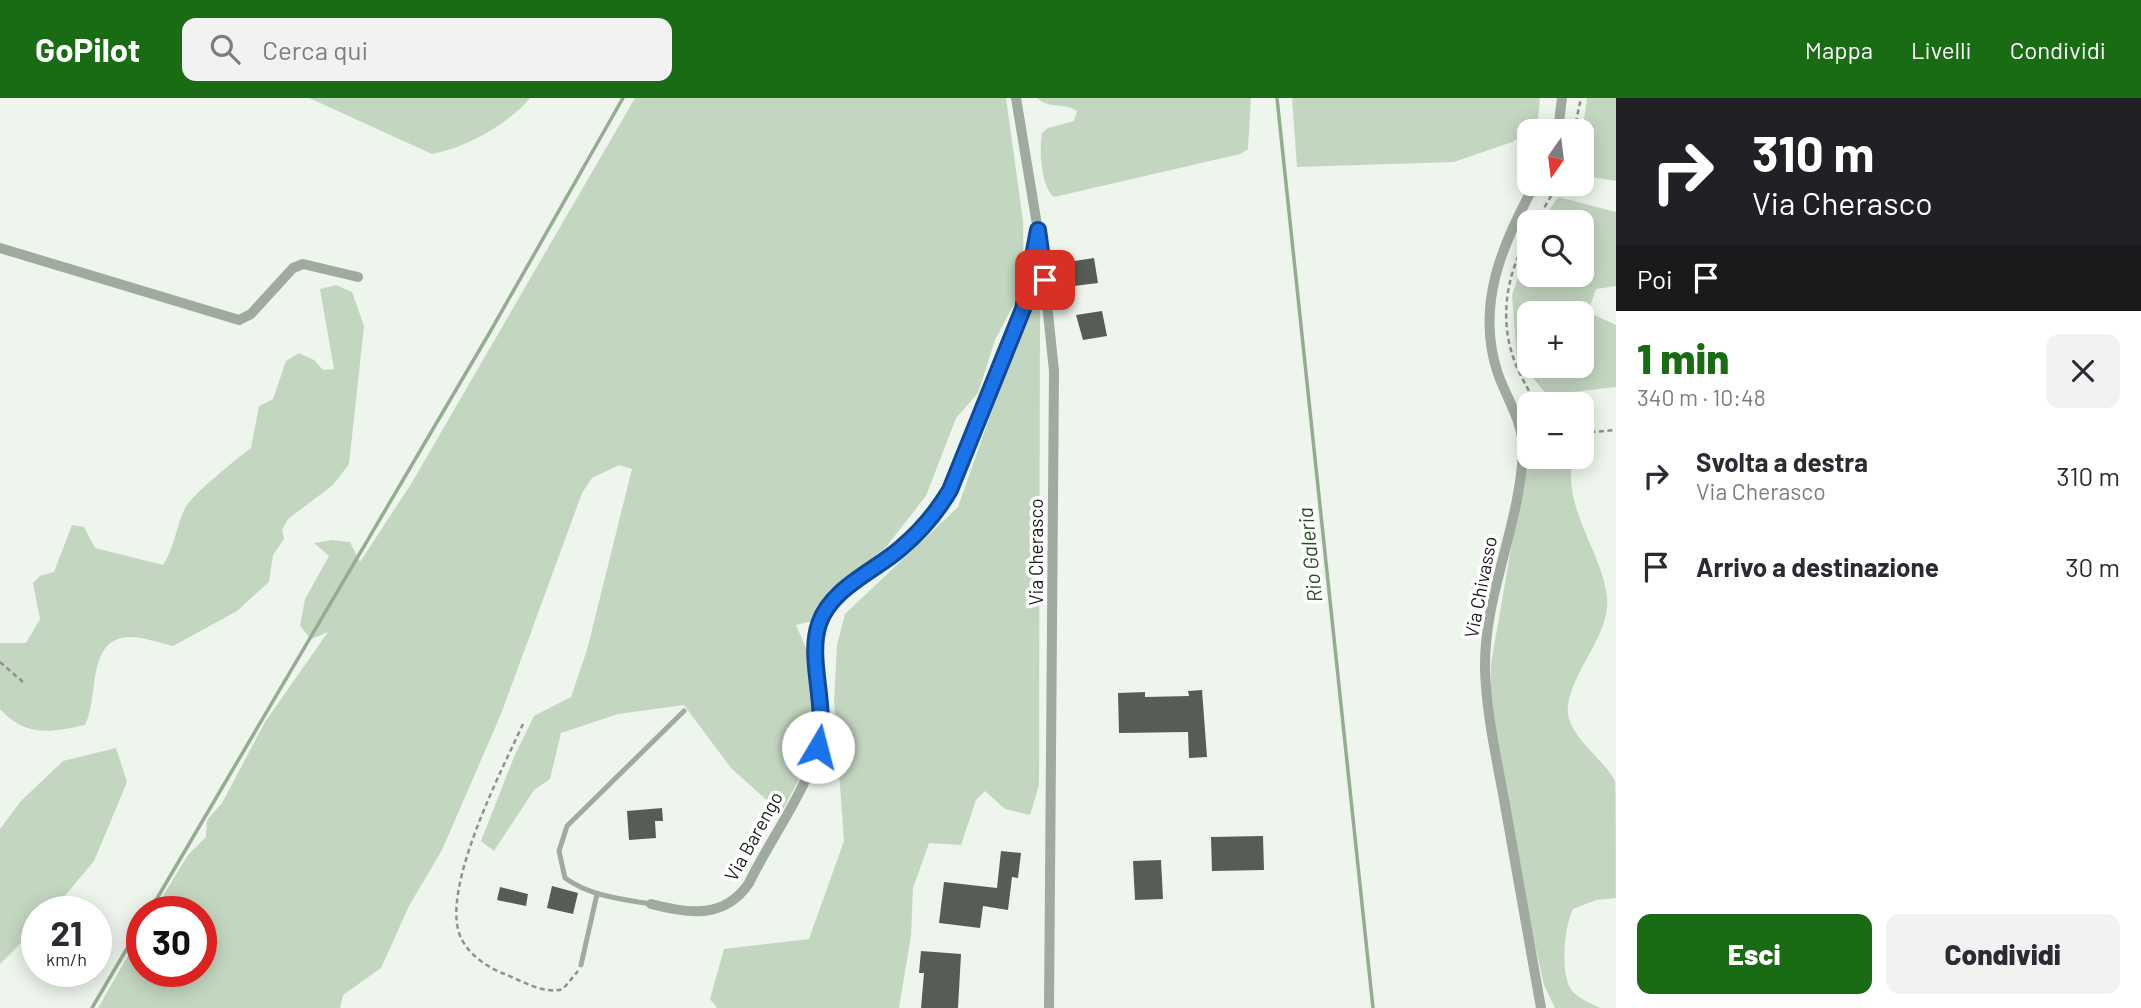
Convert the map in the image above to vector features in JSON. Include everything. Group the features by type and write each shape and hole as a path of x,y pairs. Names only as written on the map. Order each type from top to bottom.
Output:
{"street":[{"name":"Via Cherasco","path":"1016,98 1038,230 1054,371 1049,1008"},
{"path":"1559,119 1562,98"},
{"name":"Via Chivasso","path":"1530,196 1499,263 1488,314 1492,354 1518,420 1523,446 1520,478 1487,628 1485,669 1494,747 1541,1008"},
{"name":"Via Barengo","path":"652,905 684,911 716,910 736,900 749,883 818,747 823,720 816,635 822,615 848,587 916,534 939,509 950,490 1023,309 1038,230"},
{"path":"0,248 239,320 251,314 293,268 303,264 358,277"}],"lane":[{"path":"652,905 597,894 565,878 559,851 567,826 684,711"},
{"path":"581,965 597,894"}],"path":[{"path":"1577,119 1581,98"},
{"path":"1517,260 1505,307 1508,345 1529,392"},
{"path":"1594,432 1616,430"},
{"path":"0,662 23,682"},
{"path":"523,724 485,807 455,897 461,939 487,967 547,991 563,989 581,965"}],"green space":[{"path":"309,98 530,98 510,117 485,134 458,147 432,154"},
{"path":"635,98 1006,98 1023,221 1024,285 995,340 978,393 956,418 926,496 886,547 836,590 817,620 796,625 812,662 816,728 807,765 781,813 731,768 684,705 618,714 561,733 550,779 534,790 494,851 481,841 514,757 534,716 571,697 587,650 632,469 619,465 592,478 582,493 501,714 442,850 409,906 381,968 343,995 340,1008 98,1008 126,959 126,987 217,987 217,896 163,896 188,855 206,837 207,820 222,803 265,722 328,632 311,639 300,626 305,599 329,556 314,543 332,540 350,542 360,562 411,484"},
{"path":"1037,98 1251,98 1248,149 1240,154 1054,197 1044,177 1041,158 1042,133 1048,128 1074,121 1077,111 1047,104"},
{"path":"1292,98 1540,98 1538,119 1517,119 1517,139 1454,162 1297,167"},
{"path":"1587,98 1616,98 1616,181 1594,177 1594,119 1584,119"},
{"path":"1558,197 1616,212 1616,286 1596,289 1592,301 1517,301 1517,358 1512,295 1517,280 1517,287 1594,287 1594,210 1549,210"},
{"path":"336,285 352,292 364,326 349,464 333,485 288,519 282,530 284,539 273,555 269,582 237,611 173,646 130,637 116,640 106,647 96,671 85,725 50,731 30,729 10,718 0,709 0,643 26,643 40,619 33,583 40,576 54,572 72,525 84,527 95,548 163,565 185,508 215,477 251,448 259,406 273,399 286,361 299,353 314,360 323,370 334,369 320,289"},
{"path":"1028,292 1040,302 1039,785 1030,815 1005,809 985,791 976,800 961,845 929,843 913,888 911,936 899,1008 717,1008 710,999 724,949 809,939 844,841 834,702 837,645 845,614 958,507 1003,379"},
{"path":"1594,315 1616,325 1616,387 1545,392 1533,378 1594,378"},
{"path":"1525,469 1572,469 1572,491 1576,508 1602,574 1607,605 1600,634 1572,690 1568,716 1578,736 1615,781 1616,898 1596,900 1573,909 1567,926 1565,968 1571,990 1600,1008 1555,1008 1544,985 1525,900 1491,705 1491,664"},
{"path":"116,748 127,782 94,861 64,896 21,896 21,943 0,964 0,829 21,801 63,761"}],"building":[{"path":"1094,258 1098,283 1074,286 1068,262"},
{"path":"1102,311 1107,336 1083,340 1076,315"},
{"path":"1202,690 1207,757 1189,758 1188,732 1119,733 1118,693 1145,692 1145,697 1189,696 1188,691"},
{"path":"662,808 663,821 655,821 656,838 629,840 627,811"},
{"path":"1263,836 1264,870 1212,871 1211,837"},
{"path":"1001,851 1021,853 1018,878 1012,877 1008,910 983,906 980,928 939,923 944,882 997,888"},
{"path":"1161,860 1163,899 1135,900 1133,861"},
{"path":"552,886 578,893 573,914 547,908"},
{"path":"500,887 528,894 526,906 497,900"},
{"path":"921,951 961,954 958,1008 921,1008 924,973 919,973"}],"waterway":[{"path":"158,896 490,332 623,98"},
{"name":"Rio Galeria","path":"1277,98 1373,1008"},
{"path":"92,1008 126,950"}],"route":[{"path":"818,747 823,720 816,635 822,615 848,587 901,549 939,509 950,490 1023,309 1038,230 1045,280"}]}
